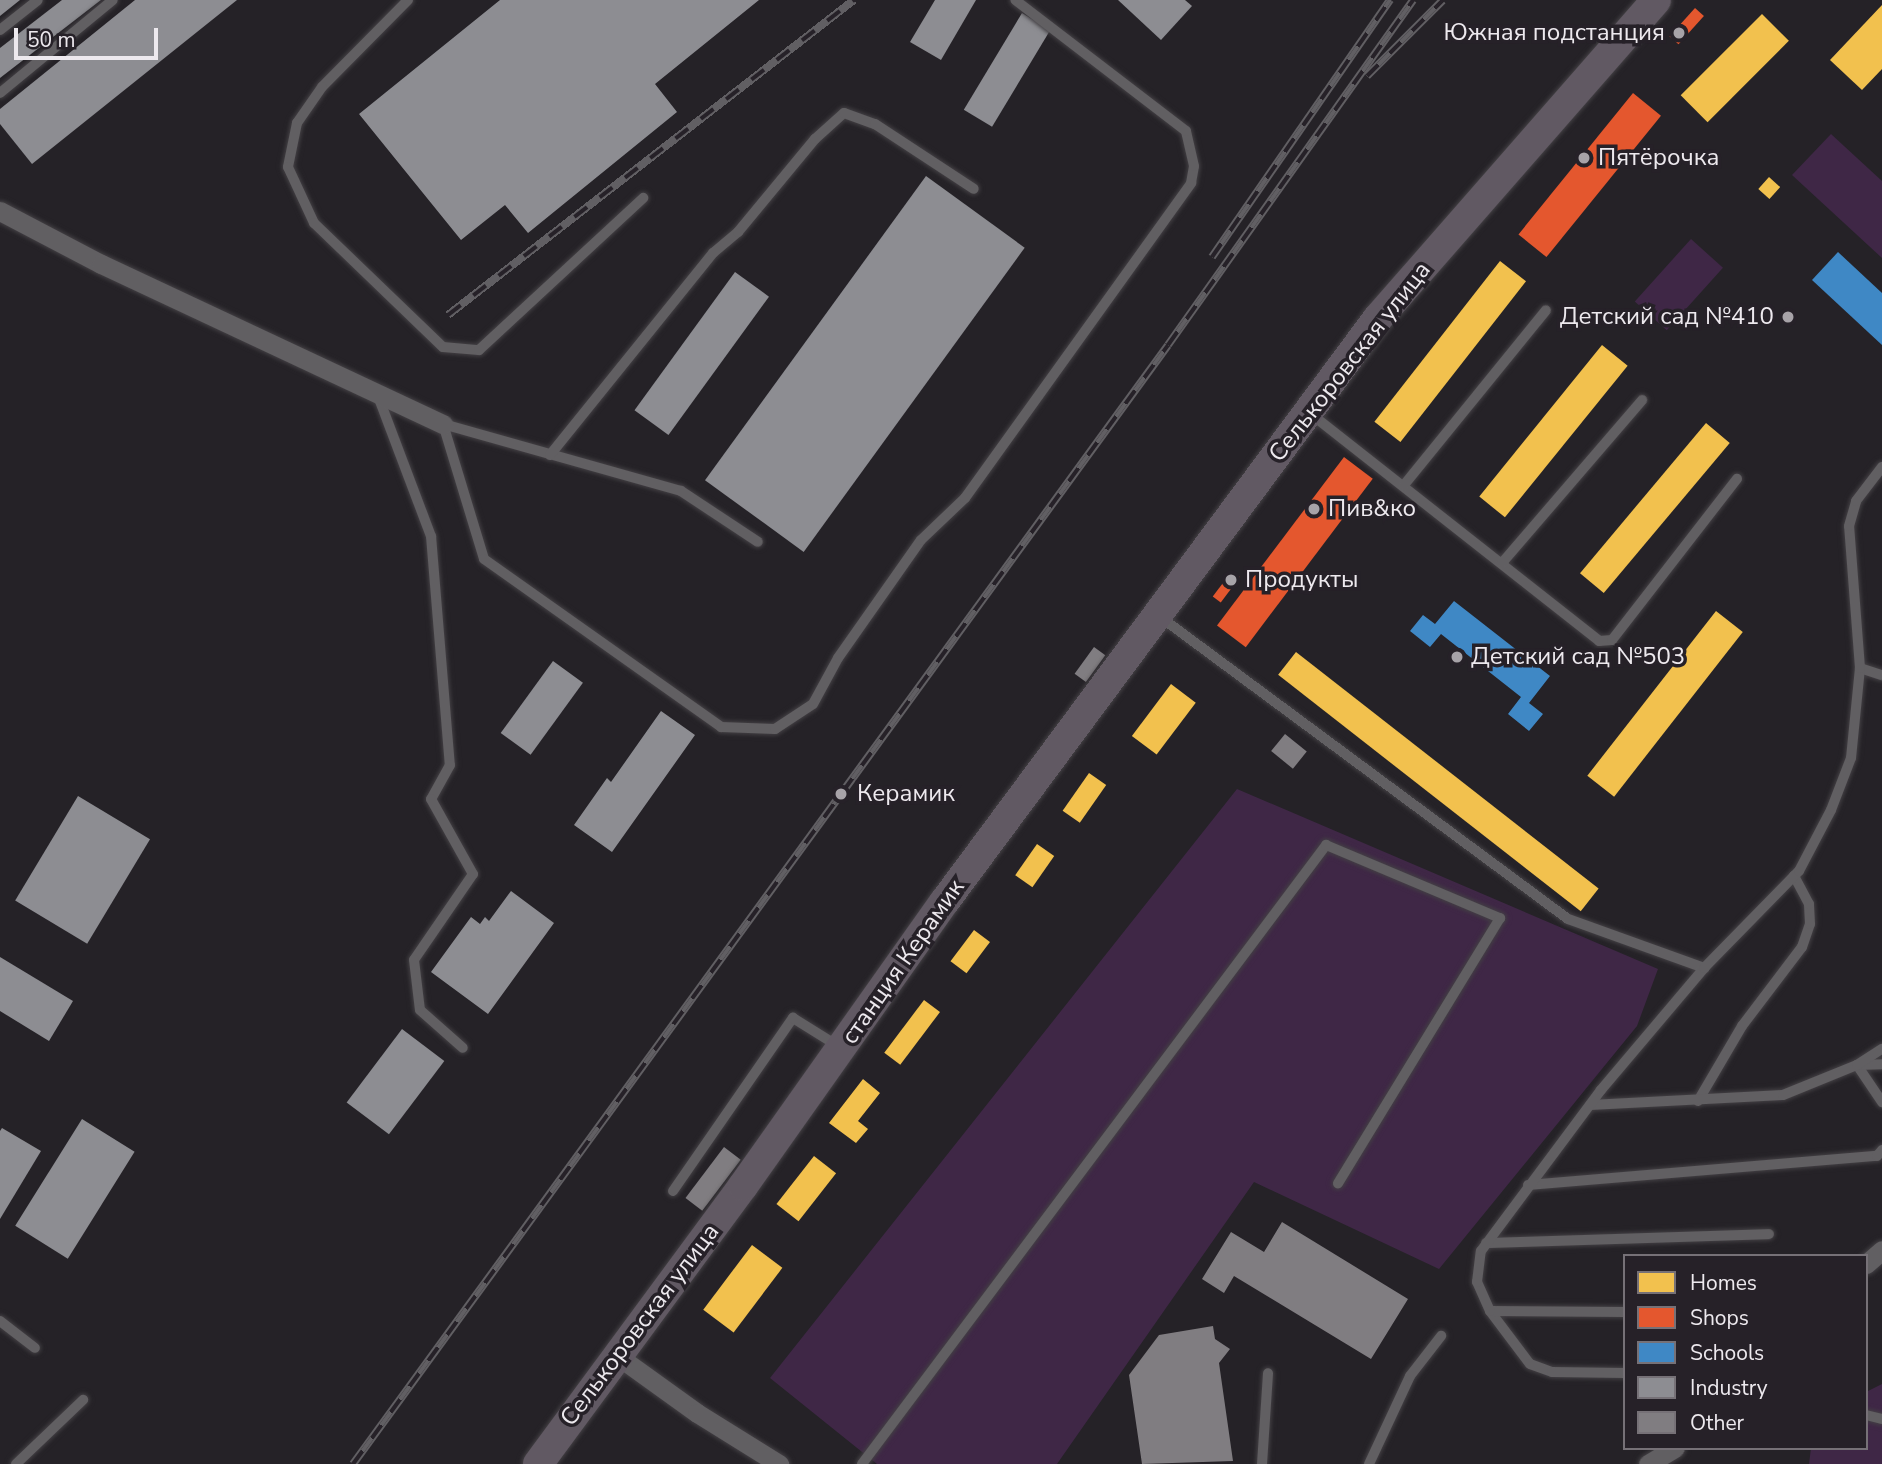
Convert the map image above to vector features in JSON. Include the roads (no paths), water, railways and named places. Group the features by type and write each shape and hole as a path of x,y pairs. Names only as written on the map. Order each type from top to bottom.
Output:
{"main road":[{"name":"Селькоровская улица","path":"1065,740 1378,318 1656,0"},
{"name":"станция Керамик","path":"743,1186 1065,740"},
{"name":"Селькоровская улица","path":"538,1464 615,1354 743,1186"}],"street":[{"path":"0,211 102,264 443,424"},
{"path":"1868,1262 1882,1250"},
{"path":"615,1354 696,1413 779,1464"},
{"path":"1648,1464 1672,1450"}],"lane":[{"path":"0,30 38,0"},
{"path":"0,93 113,0"},
{"path":"408,0 322,87 297,123 288,167 314,223 443,347 479,351 643,198"},
{"path":"443,424 484,559 721,727 775,729 813,704 838,658 921,540 965,498 1191,183 1194,166 1186,131 1015,0"},
{"path":"550,456 713,253 738,232 815,139 844,113 875,124 974,189"},
{"path":"1405,485 1546,310"},
{"path":"376,392 431,536 450,765 431,799 473,874 414,960 421,1010 463,1048"},
{"path":"1502,564 1642,400"},
{"path":"1308,413 1405,485 1599,641 1612,640 1737,479"},
{"path":"443,424 681,491 758,542"},
{"path":"1623,1373 1552,1372 1530,1364 1490,1311 1477,1282 1486,1243 1590,1105 1704,968 1794,876 1831,810 1851,758 1860,668 1849,526 1856,501 1882,467"},
{"path":"1159,616 1567,919 1704,968"},
{"path":"1860,668 1882,676"},
{"path":"862,1464 1326,845 1500,918 1338,1183"},
{"path":"1698,1101 1742,1027 1802,947 1810,924 1809,904 1794,876"},
{"path":"673,1191 793,1018 842,1048"},
{"path":"1590,1105 1783,1096 1857,1065 1882,1049"},
{"path":"1857,1065 1882,1063"},
{"path":"1857,1065 1882,1102"},
{"path":"1528,1185 1880,1155"},
{"path":"1486,1243 1769,1234"},
{"path":"1490,1311 1623,1312"},
{"path":"0,1321 35,1348"},
{"path":"1369,1464 1410,1376 1441,1336"},
{"path":"1262,1464 1268,1373"},
{"path":"16,1464 83,1400"}],"railway":[{"path":"448,315 854,0"},
{"path":"1212,257 1390,0"},
{"path":"353,1464 1168,345 1413,0"},
{"path":"1367,76 1443,0"}],"place":[{"name":"Южная подстанция","path":"1679,33"},
{"name":"Пятёрочка","path":"1584,158"},
{"name":"Детский сад №410","path":"1788,317"},
{"name":"Пив&ко","path":"1314,509"},
{"name":"Продукты","path":"1231,580"},
{"name":"Детский сад №503","path":"1457,657"},
{"name":"Керамик","path":"841,794"}]}
